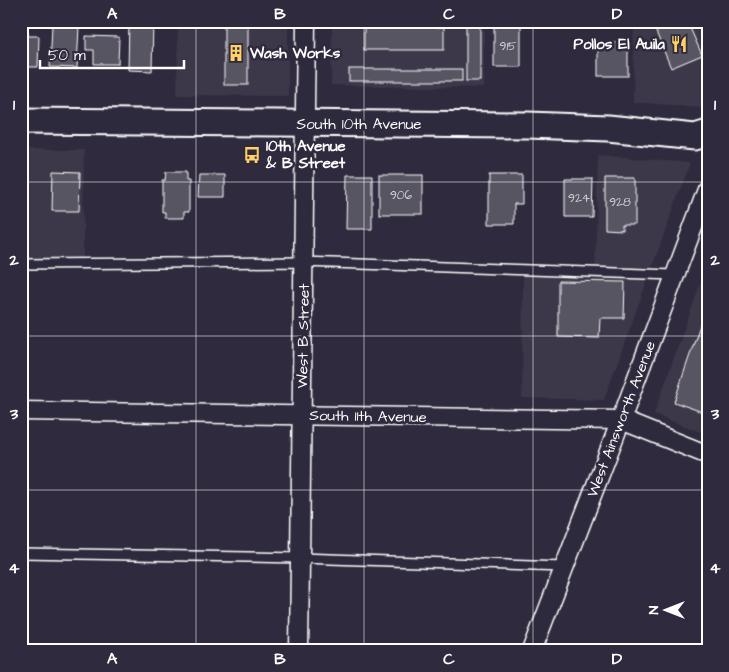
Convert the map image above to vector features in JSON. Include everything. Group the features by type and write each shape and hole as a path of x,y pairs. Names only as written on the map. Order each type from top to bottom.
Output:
{"main road":[{"name":"South 10th Avenue","path":"21,121 577,127 638,131 704,139"}],"street":[{"name":"West B Street","path":"299,651 306,21"},
{"name":"West Ainsworth Avenue","path":"532,651 708,187"},
{"name":"South 11th Avenue","path":"21,411 621,420 708,455"}],"lane":[{"path":"21,264 303,262 674,275"},
{"path":"21,553 300,558 564,567"}],"shaded area":[{"path":"178,21 288,21 288,96 177,95"},
{"path":"332,21 484,21 484,88 331,85"},
{"path":"634,21 708,21 708,106 704,108 633,102"},
{"path":"21,150 84,150 83,267 21,266"},
{"path":"598,155 690,163 604,400 522,398 523,271 595,274"},
{"path":"708,262 708,435 654,414"}],"building":[{"path":"129,21 153,21 152,71 128,70"},
{"name":"Wash Works","path":"224,21 248,21 248,85 224,85"},
{"path":"466,21 480,21 480,81 466,81"},
{"name":"Pollos El Auila","path":"682,21 687,21 702,55 671,68 656,32"},
{"path":"494,24 521,24 521,67 494,67"},
{"path":"52,25 79,26 77,68 50,67"},
{"path":"364,26 444,27 444,50 364,50"},
{"path":"21,31 28,31 28,36 39,36 38,67 21,67"},
{"path":"86,36 119,37 118,64 94,64 94,50 86,50"},
{"path":"598,42 628,42 628,76 598,76"},
{"path":"349,69 462,69 462,81 349,81"},
{"path":"53,171 80,172 79,211 52,211"},
{"path":"166,172 186,172 186,181 189,181 189,212 184,212 184,218 165,218 165,212 162,212 162,180 165,180"},
{"path":"199,175 225,175 225,197 198,197"},
{"path":"347,175 372,175 372,229 346,229"},
{"path":"379,175 423,175 423,214 379,214"},
{"path":"489,175 522,175 522,204 514,204 514,224 489,224"},
{"path":"605,178 635,178 635,225 622,225 622,230 605,229"},
{"path":"565,179 593,179 592,217 565,217"},
{"path":"558,281 625,282 624,318 600,318 599,338 558,337"},
{"path":"700,325 708,327 708,414 674,402"}],"place":[{"name":"Pollos El Auila","path":"679,44"},
{"name":"Wash Works","path":"236,53"},
{"name":"10th Avenue & B Street","path":"252,155"}]}
